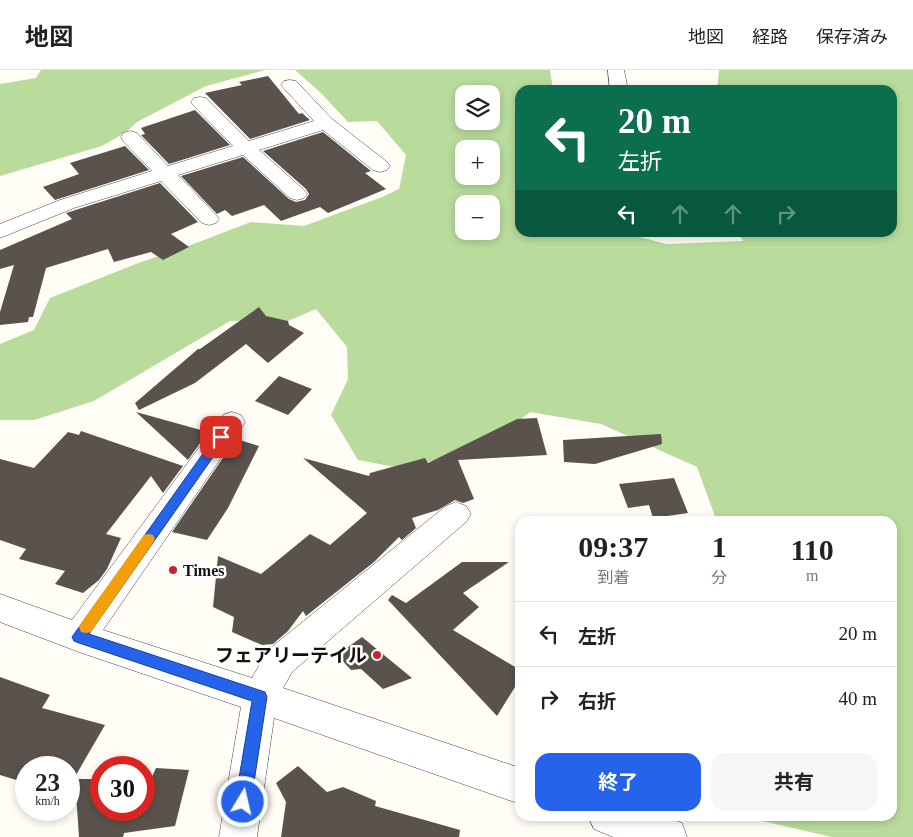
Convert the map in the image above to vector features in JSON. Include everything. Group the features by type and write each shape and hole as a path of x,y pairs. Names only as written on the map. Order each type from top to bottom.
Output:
{"street":[{"path":"616,70 618,85"},
{"path":"290,85 326,123 380,166"},
{"path":"200,102 245,147 297,194"},
{"path":"0,232 67,204 326,123"},
{"path":"130,137 209,219"},
{"path":"79,637 232,422"},
{"path":"238,837 260,697 280,661 456,514"},
{"path":"0,608 79,637 515,784"},
{"path":"622,821 668,837"}],"green space":[{"path":"41,70 265,70 206,86 137,122 126,132 102,146 0,176 0,84 36,78"},
{"path":"295,70 550,70 552,85 515,85 515,237 639,237 667,244 743,241 741,237 897,237 897,85 718,85 719,70 913,70 913,837 832,837 762,821 897,821 897,516 715,516 697,467 601,424 530,412 492,443 405,469 358,460 331,415 348,379 347,347 316,309 288,321 230,321 94,401 34,420 0,420 0,344 34,330 50,298 251,222 304,226 399,189 406,155 377,121 348,122 321,93"}],"building":[{"path":"268,76 299,114 302,113 310,120 250,139 205,93 242,85 239,82"},
{"path":"195,110 230,145 169,164 141,135 145,134 141,128"},
{"path":"323,132 371,171 365,173 386,189 328,213 320,207 281,221 264,205 232,216 225,210 217,214 181,176 243,157 289,199 296,202 305,200 309,194 306,189 263,151"},
{"path":"125,146 149,170 55,200 43,187 79,174 70,163"},
{"path":"160,183 198,222 171,234 189,247 163,260 151,252 114,262 108,249 46,268 33,317 29,317 28,322 0,325 0,312 14,265 0,269 0,250 72,219 66,213"},
{"path":"259,307 266,316 288,321 289,325 304,333 268,363 246,344 195,383 139,410 135,403 198,349"},
{"path":"279,376 312,389 288,415 255,401"},
{"path":"136,412 208,432 188,460"},
{"path":"537,418 547,455 458,460 474,499 463,503 455,500 438,510 412,518 416,528 402,540 399,537 374,562 306,616 303,611 288,631 273,644 262,645 232,632 234,617 213,607 218,556 261,574 310,534 330,545 367,513 303,458 369,476 370,473 425,458 428,463 517,419"},
{"path":"81,431 183,466 163,493 151,476 106,534 121,538 107,569 99,580 83,593 55,584 65,571 19,559 26,549 0,540 0,459 34,468 68,432 79,435"},
{"path":"661,434 662,444 595,464 564,462 563,440"},
{"path":"236,439 259,446 228,508 207,540 172,532"},
{"path":"674,478 688,513 652,516 649,505 628,508 619,484"},
{"path":"462,562 509,562 463,593 479,607 453,630 515,667 515,687 497,716 388,600 392,595 406,603"},
{"path":"362,637 412,678 383,689 361,669 351,670 337,655"},
{"path":"0,677 50,695 42,708 105,725 80,768 80,756 15,756 15,780 0,775"},
{"path":"298,766 327,792 343,787 376,801 375,806 460,830 459,837 281,837 286,802 276,783"},
{"path":"156,768 189,770 175,826 124,833 123,837 79,837 80,779 90,779 90,821 155,821"}],"slow traffic":[{"path":"86,627 149,539"}],"place":[{"name":"Times","path":"173,570"},
{"name":"フェアリーテイル","path":"377,655"}],"route":[{"path":"221,437 79,637 260,697 243,802"}]}
